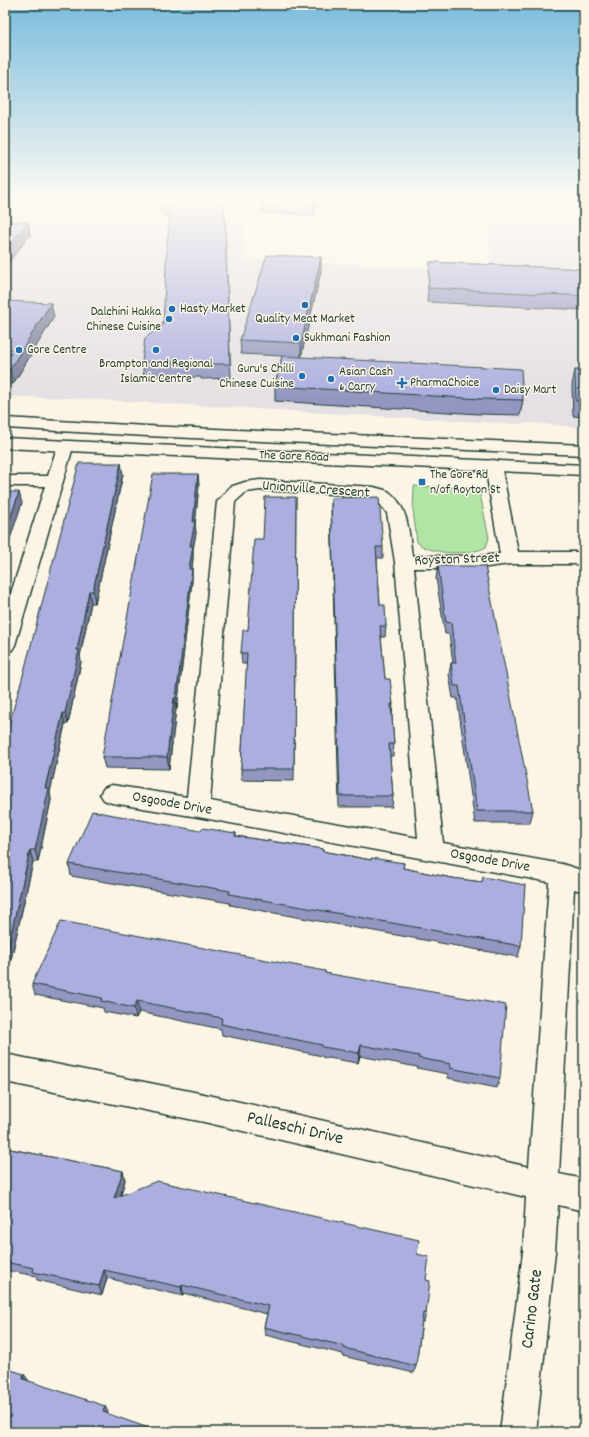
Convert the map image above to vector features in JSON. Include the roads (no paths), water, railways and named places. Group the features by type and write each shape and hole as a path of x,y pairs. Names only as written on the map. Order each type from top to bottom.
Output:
{"street":[{"name":"The Gore Road","path":"5,423 155,432 584,450"},
{"name":"The Gore Road","path":"5,443 65,447 584,470"},
{"path":"5,645 65,447"},
{"name":"Royston Street","path":"404,562 480,562 510,558 493,465"},
{"path":"5,480 55,481"},
{"name":"Unionville Crescent","path":"198,808 226,502 232,493 243,487 260,485 368,491 382,496 390,503 396,513 404,562 431,850"},
{"path":"510,558 584,558"},
{"name":"Osgoode Drive","path":"112,794 431,850 573,878 544,1185"},
{"name":"Palleschi Drive","path":"5,1068 204,1108 584,1195"},
{"name":"Carino Gate","path":"518,1432 539,1252 544,1185"}],"place":[{"name":"Quality Meat Market","path":"305,305"},
{"name":"Hasty Market","path":"172,309"},
{"name":"Dalchini Hakka Chinese Cuisine","path":"169,319"},
{"name":"Sukhmani Fashion","path":"296,338"},
{"name":"Gore Centre","path":"19,350"},
{"name":"Brampton and Regional Islamic Centre","path":"156,350"},
{"name":"Guru's Chilli Chinese Cuisine","path":"302,376"},
{"name":"Asian Cash & Carry","path":"331,379"},
{"name":"PharmaChoice","path":"402,383"},
{"name":"Daisy Mart","path":"496,390"},
{"name":"The Gore Rd n/of Royton St","path":"422,482"}]}
